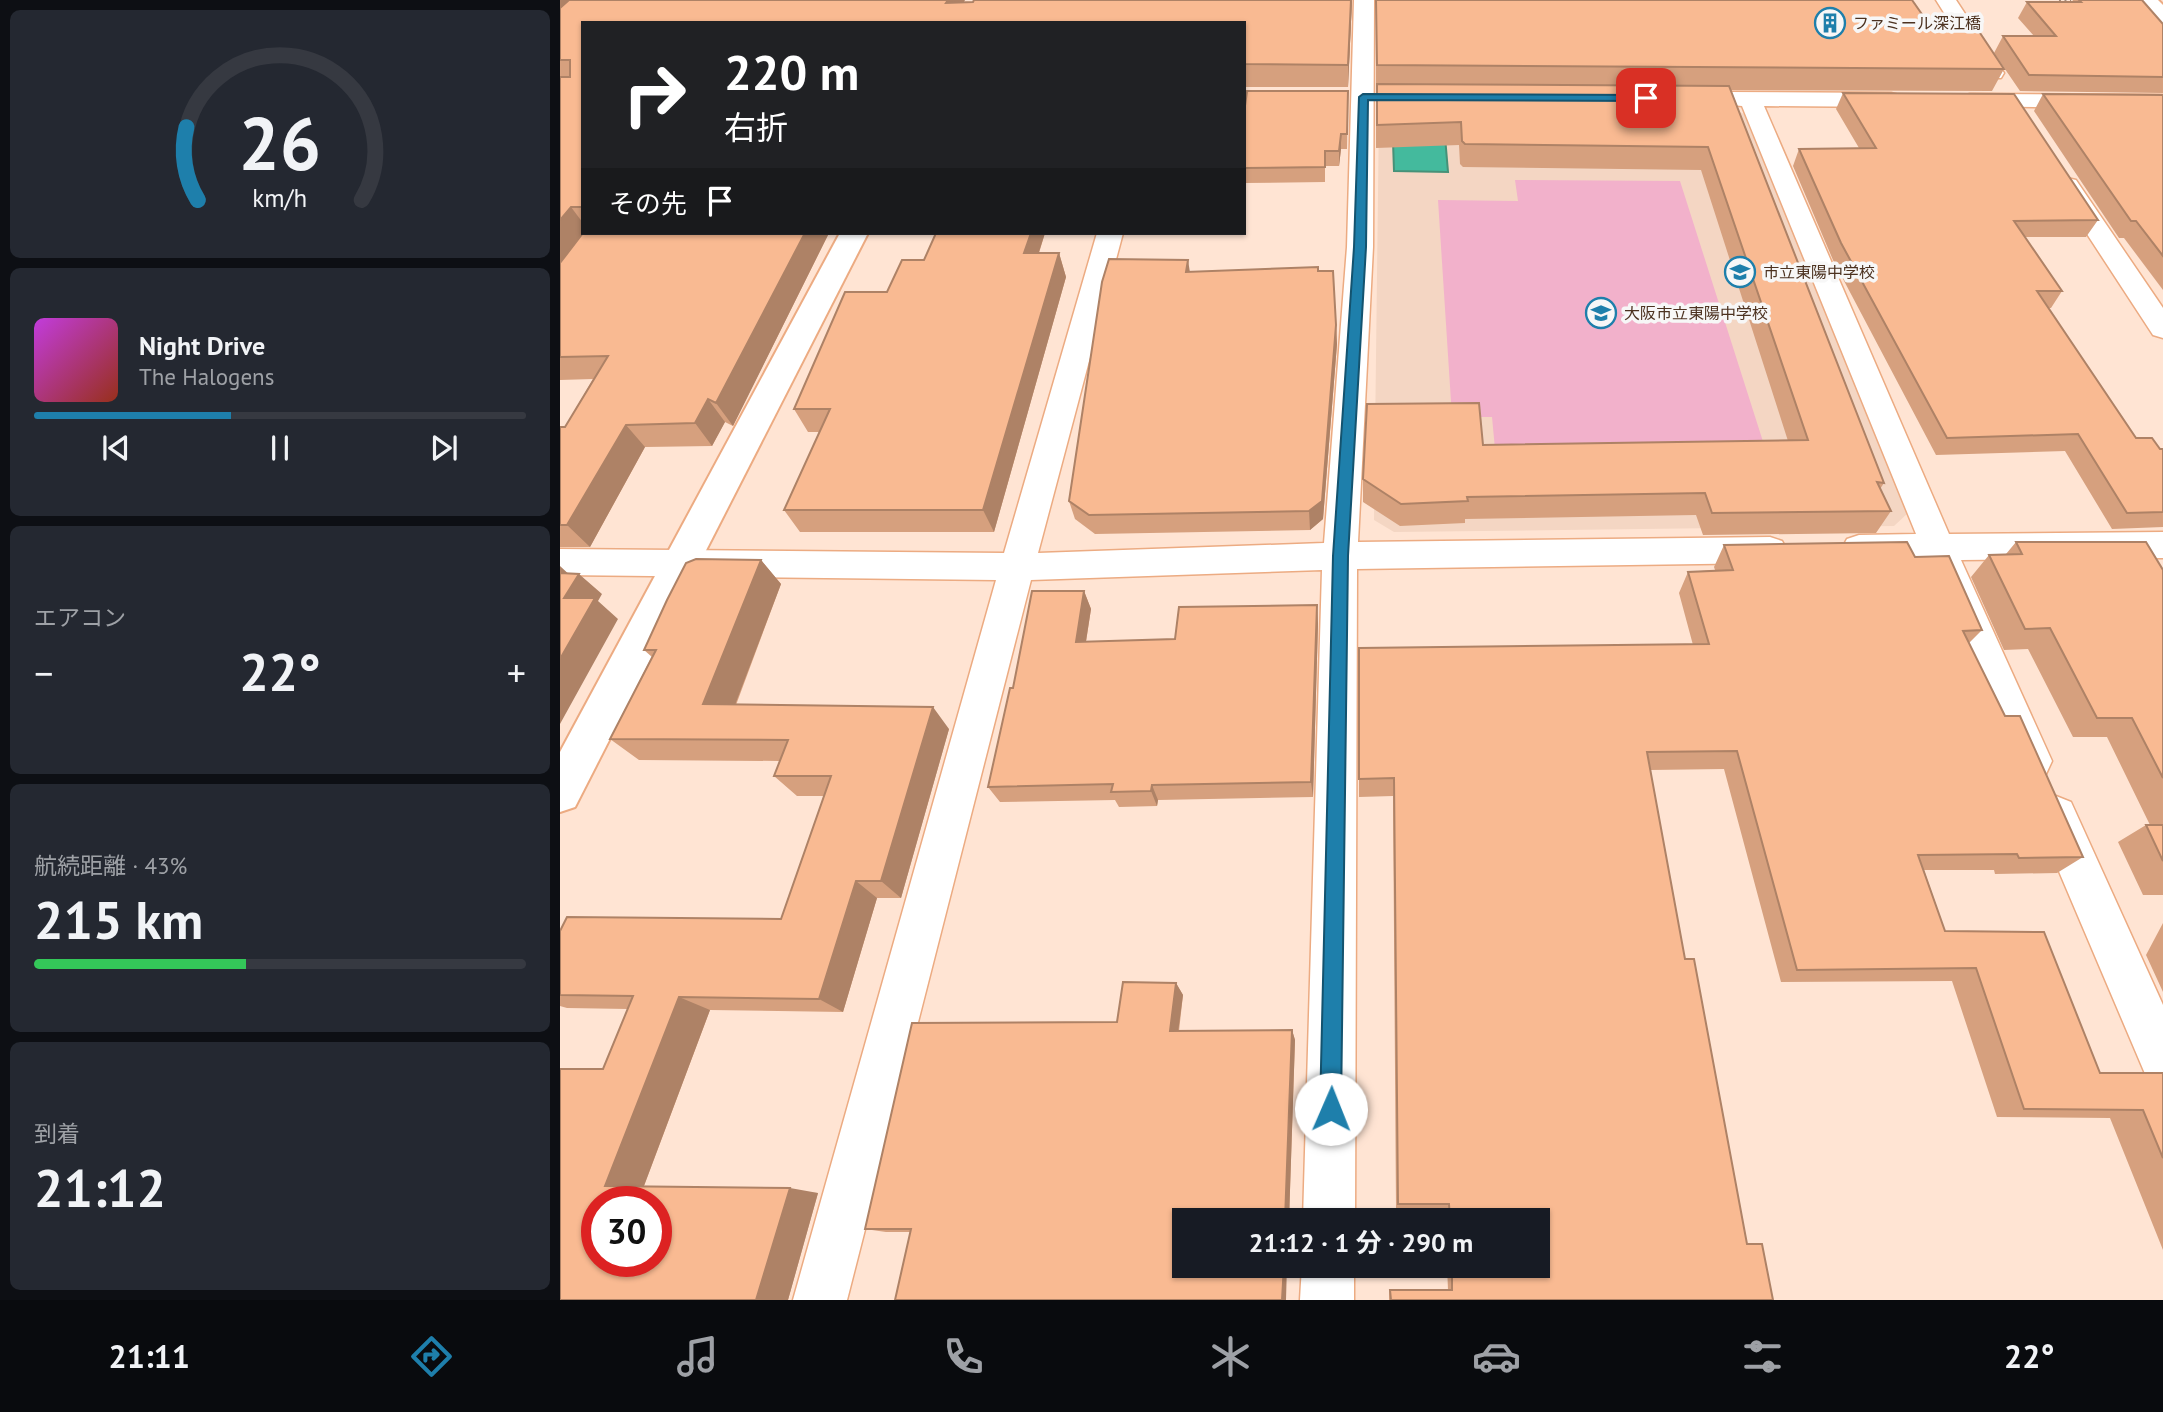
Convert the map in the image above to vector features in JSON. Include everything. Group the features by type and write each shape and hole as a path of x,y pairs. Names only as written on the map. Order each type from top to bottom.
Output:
{"main road":[{"path":"2147,0 2163,18"},
{"path":"560,793 853,235"}],"street":[{"path":"1329,1208 1340,556 1360,247 1364,0"},
{"path":"1946,0 2018,111"},
{"path":"1710,99 1915,100"},
{"path":"1750,99 1938,547 2163,1059"},
{"path":"1943,100 2018,111 2163,102"},
{"path":"2055,167 2163,329"},
{"path":"820,1300 1017,567 1109,235"},
{"path":"560,562 1017,567 1340,556 2163,545"},
{"path":"1327,1300 1328,1278"}],"path":[{"path":"2059,0 2071,1"}],"shaded area":[{"name":"大阪市立東陽中学校","path":"1728,107 1744,114 1908,513 1894,526 1394,532 1374,520 1379,112"},
{"path":"1515,180 1680,181 1766,451 1495,449 1492,417 1452,417 1438,200 1518,201"}],"water":[{"path":"1392,112 1443,113 1448,172 1394,171"}],"building":[{"path":"569,0 948,0 946,3 974,0 1351,0 1348,65 1246,64 1246,21 581,21 581,207 571,207 560,220 560,77 570,77 570,60 560,60 560,8"},
{"path":"1376,0 1912,0 1933,30 1978,30 2004,69 1377,65"},
{"path":"2079,0 2142,0 2163,24 2163,77 2029,75 2003,36 2056,36 2027,2 2081,2"},
{"path":"1377,84 1729,86 1884,483 1877,482 1891,511 1712,513 1705,493 1467,497 1468,501 1401,504 1363,479 1367,404 1479,403 1483,445 1808,440 1708,147 1465,144 1462,141 1461,122 1377,125"},
{"path":"1247,91 1348,91 1347,134 1341,134 1339,151 1325,151 1325,167 1246,168"},
{"path":"1843,93 2014,94 2098,220 2014,221 2062,291 2037,291 2136,438 2152,438 2160,449 2163,449 2163,512 2127,513 2078,434 1947,438 1841,243 1799,149 1876,148"},
{"path":"2043,94 2163,95 2163,256 2136,221 2131,221"},
{"path":"581,235 804,235 716,403 708,399 695,423 626,425 567,525 560,525 560,427 565,427 608,356 560,357 560,263"},
{"path":"935,235 1030,235 1024,253 1059,253 983,510 784,510 830,409 794,409 845,292 887,292 902,260 924,260"},
{"path":"1109,259 1188,260 1186,272 1318,267 1318,271 1333,271 1336,325 1322,501 1309,511 1089,515 1069,501 1102,282"},
{"path":"1907,542 1915,557 1949,556 1982,630 1963,631 2005,716 2020,716 2083,857 2019,858 2017,854 1918,855 1945,931 2044,932 2100,1073 2163,1073 2163,1158 2143,1110 2024,1109 1976,968 1797,970 1737,751 1647,752 1685,959 1694,959 1747,1244 1762,1244 1773,1300 1391,1300 1390,1290 1452,1290 1452,1278 1550,1278 1550,1208 1449,1208 1449,1204 1398,1204 1394,778 1359,779 1359,648 1709,644 1688,572 1733,570 1724,545"},
{"path":"2016,542 2146,542 2163,570 2163,778 2132,718 2097,718 2050,628 2025,629 1989,555 2022,554"},
{"path":"696,559 761,560 703,704 933,707 881,881 856,881 819,999 679,997 605,1186 581,1186 581,1277 672,1277 672,1187 790,1188 756,1300 560,1300 560,1069 603,1069 633,996 560,995 560,931 567,917 781,919 831,776 774,776 788,740 610,739 656,650 644,650 686,563"},
{"path":"560,573 579,574 564,598 595,598 560,659"},
{"path":"1032,591 1084,591 1076,642 1175,639 1179,607 1317,605 1311,782 1152,785 1151,791 1111,792 1113,784 988,787 1010,688 1013,688"},
{"path":"2146,825 2163,825 2163,861"},
{"path":"1123,982 1176,983 1170,1031 1292,1030 1285,1208 1172,1208 1172,1278 1283,1278 1282,1300 895,1300 911,1229 865,1229 912,1023 1117,1022"}],"place":[{"name":"ファミール深江橋","path":"1830,23"},
{"name":"市立東陽中学校","path":"1740,272"},
{"name":"大阪市立東陽中学校","path":"1601,313"}],"route":[{"path":"1331,1109 1340,556 1360,247 1363,97 1646,98"}]}
